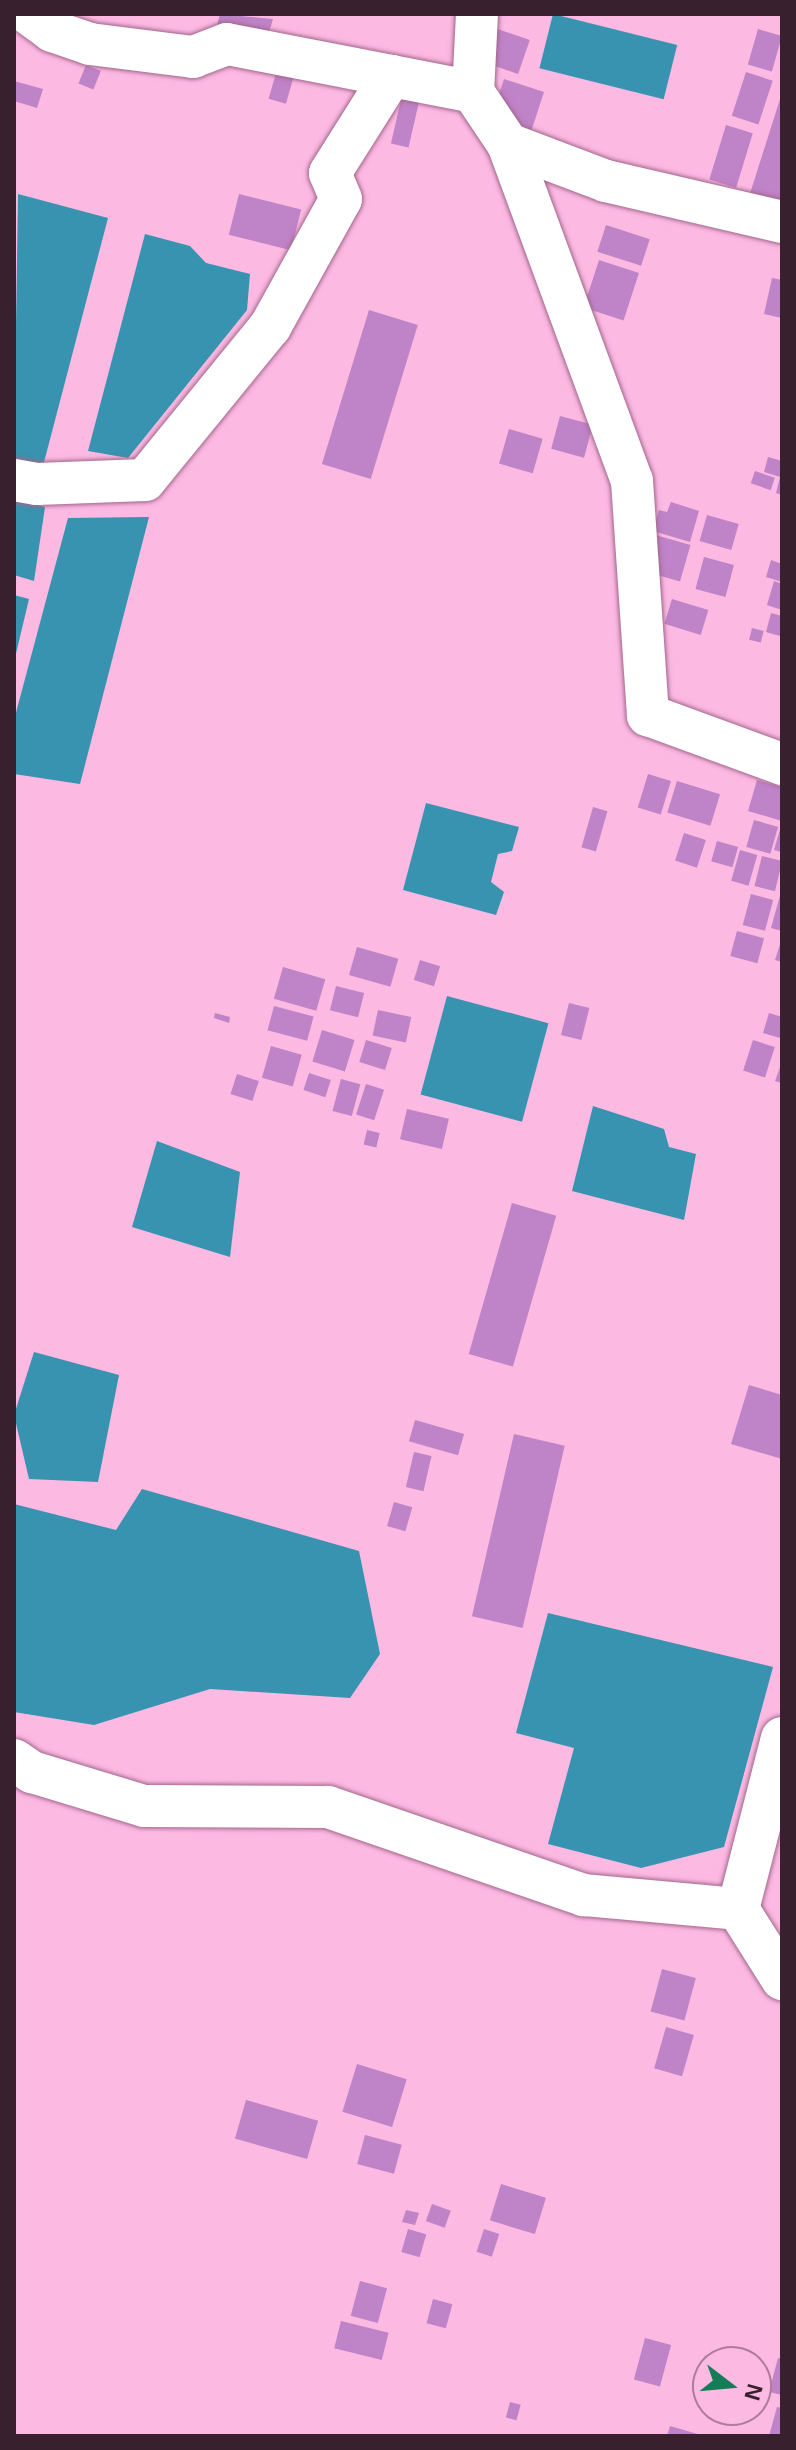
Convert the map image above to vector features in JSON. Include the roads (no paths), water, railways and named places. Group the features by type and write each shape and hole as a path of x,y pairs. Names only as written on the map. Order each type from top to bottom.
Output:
{"street":[{"path":"29,14 52,31 90,44 193,57 227,44 473,92"},
{"path":"477,14 473,92 508,144 632,481 648,715 782,764"},
{"path":"14,480 37,484 145,480 270,327 341,199 330,173 391,76"},
{"path":"508,144 606,181 782,222"},
{"path":"782,1738 738,1909 782,1979"},
{"path":"14,1760 32,1772 144,1806 328,1807 584,1895 738,1909"}],"water":[{"path":"553,14 677,45 664,99 539,68"},
{"path":"18,194 108,218 43,466 14,458"},
{"path":"145,234 190,246 206,263 250,274 247,310 128,458 88,451"},
{"path":"14,500 45,507 34,581 14,575"},
{"path":"149,517 80,784 14,774 14,720 68,518"},
{"path":"14,595 29,599 14,662"},
{"path":"426,803 519,827 512,851 498,854 491,882 504,892 496,915 403,890"},
{"path":"447,996 548,1023 522,1122 421,1095"},
{"path":"593,1106 664,1129 669,1147 696,1154 684,1220 572,1191"},
{"path":"157,1141 240,1172 230,1257 132,1227"},
{"path":"34,1352 119,1375 98,1482 29,1479 14,1415"},
{"path":"142,1489 359,1551 380,1654 350,1698 210,1689 94,1725 14,1712 14,1504 116,1530"},
{"path":"548,1613 773,1667 724,1847 641,1868 548,1844 574,1748 516,1733"}]}
